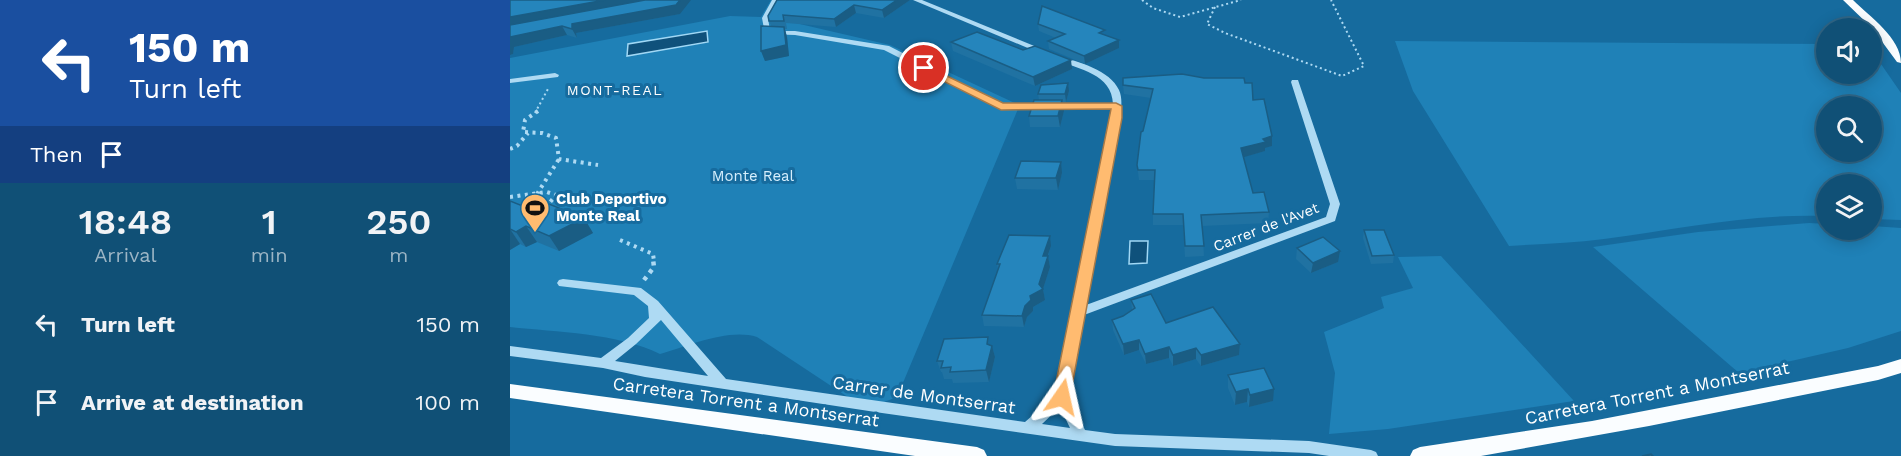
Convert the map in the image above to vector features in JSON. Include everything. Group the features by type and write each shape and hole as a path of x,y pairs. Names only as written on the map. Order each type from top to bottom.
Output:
{"main road":[{"path":"1848,0 1882,35 1901,60"},
{"name":"Carretera Torrent a Montserrat","path":"1420,456 1491,447 1878,373 1901,366"},
{"name":"Carretera Torrent a Montserrat","path":"510,391 977,456"}],"street":[{"path":"775,0 765,18 767,33 795,33 886,48 1001,107 1116,106"},
{"path":"916,0 1094,73 1112,85 1117,97 1116,118 1062,397 1028,428"},
{"path":"510,81 555,75"},
{"name":"Carrer de l'Avet","path":"1079,312 1331,219 1335,204 1295,82"},
{"path":"563,283 637,291 654,304 722,384"},
{"path":"603,363 632,341 655,319 654,304"},
{"name":"Carrer de Montserrat","path":"510,351 1115,440 1309,447 1371,456"},
{"path":"1062,397 1080,435"}],"path":[{"path":"1142,0 1153,8 1180,17 1241,0"},
{"path":"1215,7 1207,24 1225,33 1342,76 1364,66 1331,0"},
{"path":"536,194 559,159 556,138 542,133 523,132 525,120 538,111 555,75"},
{"path":"510,149 517,146 529,132"},
{"path":"559,159 598,165"},
{"path":"510,197 547,192 556,195 545,209"},
{"path":"620,240 653,254 654,267"}],"green space":[{"name":"Monte Real","path":"771,0 779,0 774,18 890,45 1019,105 1103,105 1104,109 1018,109 897,397 866,409 757,337 721,336 660,354 643,347 606,338 510,327 510,58 730,16 761,17"},
{"path":"1395,41 1816,44 1816,84 1882,84 1882,65 1901,93 1901,220 1882,219 1882,174 1816,174 1816,216 1743,219 1592,240 1509,246 1413,91"},
{"path":"1809,223 1816,223 1816,240 1882,240 1882,227 1901,228 1901,331 1848,348 1739,373 1593,247 1698,232"},
{"path":"1441,256 1574,401 1388,429 1329,434 1335,373 1324,332 1384,308 1381,297 1413,288 1398,257"}],"shaded area":[{"path":"707,31 708,42 627,56 628,44"},
{"path":"1130,241 1148,241 1147,263 1129,264"}],"building":[{"path":"510,0 605,0 510,17"},
{"path":"645,0 680,0 676,5 572,24 572,29 562,26 510,37 510,25"},
{"path":"777,0 897,0 882,10 854,5 834,19 783,15 784,21 769,21 768,16"},
{"path":"1042,6 1105,30 1099,33 1119,40 1084,56 1048,41 1065,34 1038,24"},
{"path":"761,26 784,27 786,45 761,51"},
{"path":"977,32 1023,50 1035,46 1071,60 1033,77 951,42"},
{"path":"1182,74 1204,78 1244,78 1245,83 1252,83 1253,100 1264,99 1272,136 1263,139 1266,142 1241,148 1253,193 1264,192 1269,212 1201,215 1204,246 1185,246 1183,214 1153,214 1155,170 1138,170 1137,165 1141,132 1153,89 1123,85 1123,78"},
{"path":"1068,83 1065,94 1038,94 1041,85"},
{"path":"1034,100 1062,100 1058,116 1029,116"},
{"path":"1021,161 1061,162 1056,178 1015,178"},
{"path":"510,201 530,209 544,202 584,218 549,236 526,226 516,232 510,229"},
{"path":"1364,230 1384,230 1394,255 1372,256"},
{"path":"1009,235 1050,236 1043,256 1048,256 1039,284 1043,289 1030,296 1031,300 1025,306 1022,316 982,315 1000,264 997,264"},
{"path":"1323,237 1340,251 1313,263 1297,248"},
{"path":"1151,294 1166,323 1213,307 1240,344 1201,355 1196,348 1173,355 1169,347 1145,354 1139,340 1123,344 1112,320 1135,308 1131,300"},
{"path":"988,337 987,344 992,346 986,370 950,372 951,367 941,368 943,361 937,361 944,339"},
{"path":"1264,368 1274,389 1250,395 1248,389 1236,392 1228,375"}],"place":[{"name":"Club Deportivo Monte Real","path":"535,234"}],"district":[{"name":"MONT-REAL","path":"615,90"}],"route":[{"path":"924,68 1001,107 1116,106 1116,118 1062,397"}]}
